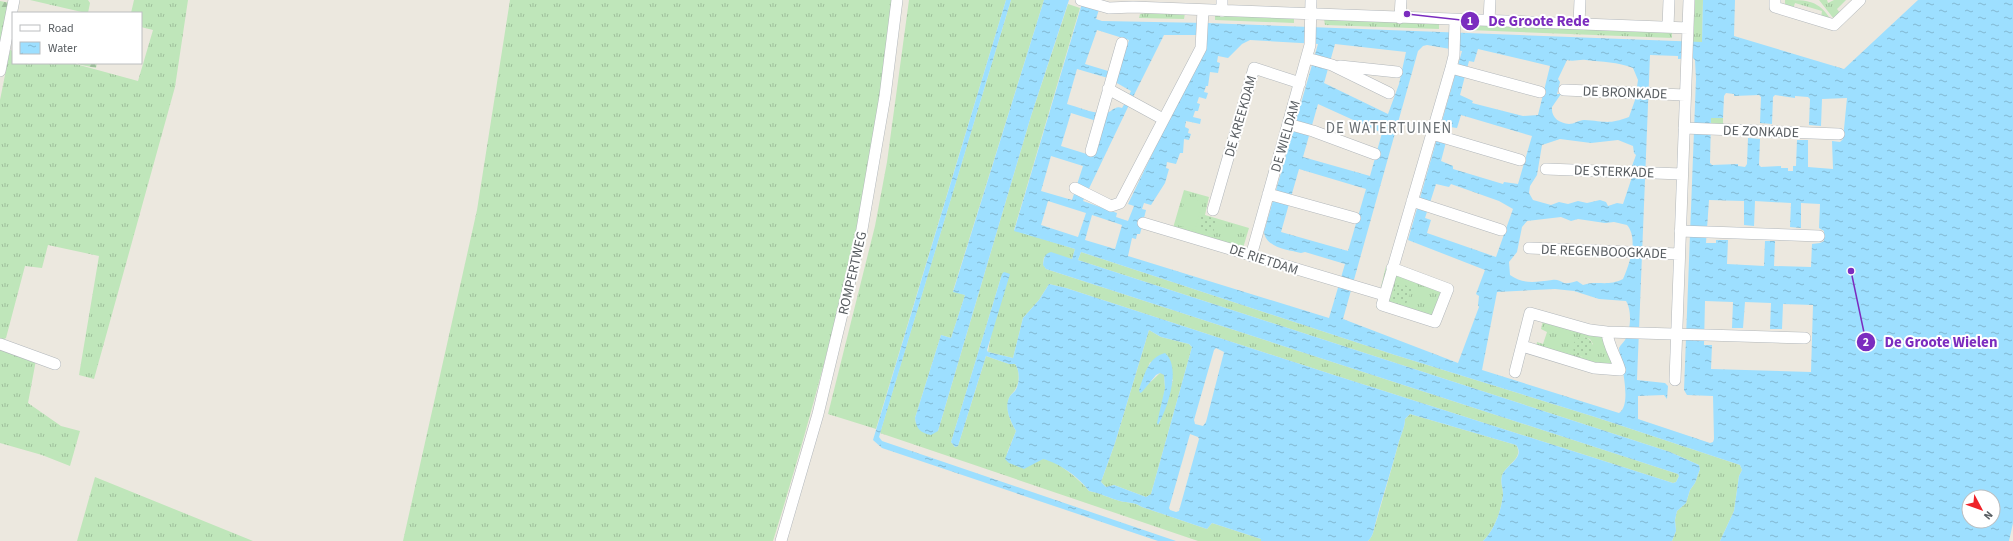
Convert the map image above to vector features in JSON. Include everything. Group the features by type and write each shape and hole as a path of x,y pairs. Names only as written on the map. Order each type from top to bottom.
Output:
{"street":[{"path":"0,71 14,0"},
{"name":"ROMPERTWEG","path":"781,541 818,414 861,235 885,96 897,0"},
{"path":"1081,0 1104,7 1133,4 1203,16 1222,5 1310,19 1400,18 1455,25 1489,21 1688,28"},
{"name":"DE WIELDAM","path":"1251,256 1290,125 1300,82 1309,58 1311,0"},
{"path":"1400,18 1401,0"},
{"path":"1489,21 1490,0"},
{"path":"1579,24 1580,0"},
{"path":"1668,27 1669,0"},
{"path":"1675,380 1680,334 1679,254 1683,231 1682,174 1687,129 1685,95 1688,40 1688,0"},
{"path":"1775,0 1775,7 1834,25 1860,0"},
{"path":"1075,188 1111,206 1120,208 1122,200 1200,48 1202,42 1203,16"},
{"path":"1392,268 1448,289 1435,322 1382,305 1392,268 1414,202 1453,69 1455,25"},
{"path":"1090,151 1122,43"},
{"path":"1309,58 1332,65 1389,93"},
{"path":"1332,65 1397,72"},
{"name":"DE KREEKDAM","path":"1213,210 1254,68 1300,82"},
{"path":"1453,69 1540,92"},
{"path":"1109,86 1163,119"},
{"name":"DE BRONKADE","path":"1564,90 1685,95"},
{"path":"1290,125 1313,131 1375,154"},
{"name":"DE ZONKADE","path":"1687,129 1839,134"},
{"path":"1433,135 1520,160"},
{"name":"DE STERKADE","path":"1546,169 1682,174"},
{"path":"1270,195 1355,218"},
{"path":"1414,202 1501,230"},
{"name":"DE RIETDAM","path":"1144,223 1245,252 1251,256 1384,295"},
{"path":"1683,231 1819,236"},
{"name":"DE REGENBOOGKADE","path":"1529,248 1679,254"},
{"path":"1515,372 1530,313 1590,330 1607,332 1625,331 1805,338"},
{"path":"1522,346 1594,368 1620,370 1617,360 1607,343 1607,332"},
{"path":"0,344 55,364"}],"green space":[{"path":"30,0 88,0 90,3 88,12 82,12"},
{"path":"134,0 188,0 175,87 94,379 79,375 99,256 48,245 42,268 25,266 6,338 0,341 0,100 10,50 12,51 12,64 76,64 138,81 153,30 142,27 142,12 131,12"},
{"path":"510,0 892,0 873,141 856,233 824,366 773,541 403,541 477,210"},
{"path":"909,0 1006,0 876,429 828,414 875,226 887,162"},
{"path":"1011,0 1044,0 953,291 965,295 951,338 941,335 915,418 916,424 938,431 1031,116 1068,4 1080,8 1014,230 1075,249 1072,259 1044,257 1043,264 1046,269 1678,474 1679,476 1676,482 1673,483 1066,288 1049,284 1039,300 1023,318 1013,358 988,352 1002,274 951,442 955,447 958,446 986,356 1009,364 1015,364 1019,373 1019,380 1017,387 1009,398 1008,411 1016,431 1007,453 1031,464 1043,459 1054,462 1075,477 1089,491 1120,501 1137,504 1207,529 1212,523 1261,539 1261,541 1198,541 880,433"},
{"path":"1695,0 1703,0 1702,42 1693,42"},
{"path":"1785,0 1812,2 1822,8 1831,20 1821,17 1822,11 1795,3 1793,9 1785,6"},
{"path":"1819,0 1827,0 1828,3 1834,0 1846,0 1837,9 1840,13 1834,19"},
{"path":"0,1 10,3 0,50"},
{"path":"1154,12 1185,13 1184,19 1139,18 1140,14"},
{"path":"1215,14 1294,17 1294,23 1215,20"},
{"path":"1324,19 1439,23 1439,29 1325,25"},
{"path":"1469,24 1672,31 1672,38 1469,30"},
{"path":"77,64 97,64 96,68"},
{"path":"1711,118 1723,118 1723,125 1711,125"},
{"path":"1184,190 1209,197 1205,215 1249,228 1243,248 1173,228"},
{"path":"1186,197 1203,202 1195,230 1177,225"},
{"path":"1201,215 1217,219 1213,233 1198,228"},
{"path":"1081,252 1395,355 1595,417 1740,465 1742,470 1739,476 1734,511 1720,541 1672,541 1676,531 1675,520 1677,511 1686,503 1690,490 1695,483 1700,469 1699,465 1670,452 1078,260"},
{"path":"1386,266 1450,292 1438,327 1376,307"},
{"path":"1397,282 1412,288 1406,304 1391,298"},
{"path":"1543,321 1603,334 1616,363 1606,366 1536,347 1537,342 1543,344 1547,332 1541,329","holes":["1584,337 1590,339 1593,344 1582,357 1577,355 1574,350"]},
{"path":"1149,330 1161,337 1189,344 1192,347 1151,494 1146,497 1114,485 1106,487 1101,482 1115,443","holes":["1150,362 1173,380 1159,425 1165,388 1164,375 1160,373 1140,392 1139,390"]},
{"path":"1583,337 1590,340 1593,347 1590,354 1583,357 1576,354 1573,347 1576,340"},
{"path":"0,347 36,360 28,403 61,426 80,431 70,466 42,455 0,443"},
{"path":"1410,414 1516,445 1518,454 1502,476 1501,481 1503,494 1499,513 1491,532 1483,541 1368,541 1373,533 1405,419"},
{"path":"95,477 253,541 77,541"}],"water":[{"path":"1006,0 1011,0 879,437 882,441 1176,541 1158,541 882,448 873,440"},
{"path":"1044,0 1069,0 1031,116 938,431 931,435 927,434 918,428 915,418 941,335 951,338 965,295 953,292"},
{"path":"1083,0 1102,0 1096,19 1102,21 1206,23 1702,42 1703,0 1735,0 1734,36 1844,69 1918,0 2013,0 2013,523 2009,541 1720,541 1734,511 1739,476 1742,470 1740,465 1595,417 1395,355 1081,252 1078,260 1670,452 1699,465 1700,469 1695,483 1690,490 1686,503 1677,511 1675,520 1676,531 1672,541 1483,541 1491,532 1499,513 1503,494 1501,481 1502,476 1517,458 1518,450 1516,445 1410,414 1405,419 1373,533 1368,541 1261,541 1261,539 1212,523 1207,529 1137,504 1120,501 1089,491 1074,476 1062,467 1043,459 1024,469 1009,463 1005,459 1016,431 1012,424 1007,407 1009,397 1017,388 1019,374 1015,364 1009,364 986,356 958,446 955,447 951,442 1002,274 1004,272 1010,274 987,350 988,352 1013,358 1023,318 1039,300 1049,284 1066,288 1673,483 1676,482 1679,476 1678,474 1046,269 1043,265 1044,258 1051,252 1072,259 1075,249 1014,231","holes":["1097,30 1129,40 1118,74 1085,64","1164,35 1205,35 1204,47 1128,204 1134,206 1128,221 1116,217 1117,213 1083,201 1129,105 1125,103 1122,108 1119,107 1107,113 1100,113 1067,104 1077,69 1108,78 1131,91 1129,95 1133,97","1250,40 1318,44 1264,232 1269,242 1273,245 1301,253 1305,252 1345,264 1329,318 1128,256 1132,238 1136,239 1137,234 1140,234 1146,210 1142,209 1144,203 1151,205 1165,183 1169,169 1166,168 1167,162 1176,164 1180,153 1183,153 1184,139 1189,140 1191,134 1188,133 1189,129 1185,127 1186,121 1200,124 1201,119 1193,117 1195,111 1198,111 1200,104 1197,103 1199,97 1206,99 1208,93 1204,92 1206,86 1208,86 1210,72 1218,73 1220,63 1217,62 1218,56 1228,58 1242,44","1335,44 1406,52 1399,84 1388,114 1324,83","1427,45 1462,51 1408,240 1485,270 1476,294 1479,296 1479,307 1458,363 1343,319 1418,51 1423,46","1478,49 1550,66 1538,115 1523,116 1472,103 1473,101 1460,95 1469,61 1474,62","1650,55 1678,56 1678,59 1693,58 1695,60 1696,79 1684,390 1687,395 1713,396 1713,442 1710,443 1638,419 1638,396 1664,395 1667,399 1668,386 1665,383 1637,380","1567,60 1586,60 1622,64 1633,68 1638,80 1635,100 1629,117 1616,121 1606,122 1584,120 1569,124 1559,121 1554,117 1552,111 1552,107 1561,94 1557,94 1560,82 1558,79","1726,93 1734,94 1734,96 1759,95 1761,97 1760,123 1772,124 1773,97 1775,95 1795,98 1795,96 1808,97 1810,99 1809,125 1821,126 1822,99 1847,98 1843,139 1840,142 1832,141 1833,169 1808,167 1808,140 1797,140 1796,166 1793,166 1793,171 1788,171 1788,168 1781,168 1781,166 1761,167 1759,165 1760,139 1748,138 1747,164 1745,167 1738,166 1738,164 1712,165 1710,163 1711,118 1723,118 1724,96","1318,104 1382,133 1370,176 1303,157","1071,113 1103,123 1093,156 1061,146","1461,115 1532,136 1518,184 1504,182 1503,184 1453,169 1453,166 1441,161 1450,127 1457,128","1560,139 1591,143 1618,140 1633,146 1634,153 1636,155 1632,166 1632,177 1623,204 1617,203 1608,206 1606,202 1600,200 1587,203 1578,201 1568,204 1559,202 1551,205 1533,200 1529,193 1530,186 1537,175 1542,145","1051,156 1083,166 1072,200 1041,191","1299,169 1366,189 1348,251 1281,232","1436,184 1449,187 1451,184 1499,201 1513,209 1496,257 1427,233 1431,220 1425,218","1709,200 1744,201 1744,225 1754,226 1755,201 1791,203 1790,227 1801,228 1801,203 1820,204 1819,228 1824,231 1824,241 1812,244 1811,267 1774,266 1775,241 1765,241 1764,266 1727,264 1728,240 1716,240 1716,243 1706,243","1048,201 1086,213 1078,237 1041,225","1092,215 1122,225 1115,249 1085,240","1561,217 1571,221 1578,219 1605,223 1614,222 1627,225 1631,231 1633,245 1628,267 1623,279 1612,283 1593,283 1583,285 1577,281 1567,283 1558,280 1525,282 1515,278 1510,275 1509,262 1517,252 1522,227 1527,221","1555,289 1574,291 1599,299 1626,301 1630,315 1630,326 1627,336 1619,348 1625,382 1625,401 1623,408 1619,413 1482,370 1497,292","1705,301 1733,302 1732,328 1743,328 1745,302 1771,303 1770,329 1782,329 1783,304 1813,305 1811,372 1711,369 1712,345 1704,345","1149,330 1161,337 1189,344 1192,347 1151,494 1146,497 1114,485 1106,487 1101,482 1115,443","1216,348 1224,352 1206,422 1203,426 1195,424 1194,420 1214,350","1190,434 1198,437 1199,439 1179,511 1176,512 1170,510 1169,508"]},
{"path":"1165,353 1170,359 1173,378 1169,399 1158,425 1157,423 1165,388 1164,375 1160,373 1156,375 1142,392 1140,393 1139,390 1145,373 1154,358"}],"place":[{"name":"De Groote Rede","path":"1407,14"},
{"name":"De Groote Wielen","path":"1851,271"}],"district":[{"name":"DE WATERTUINEN","path":"1389,128"}]}
